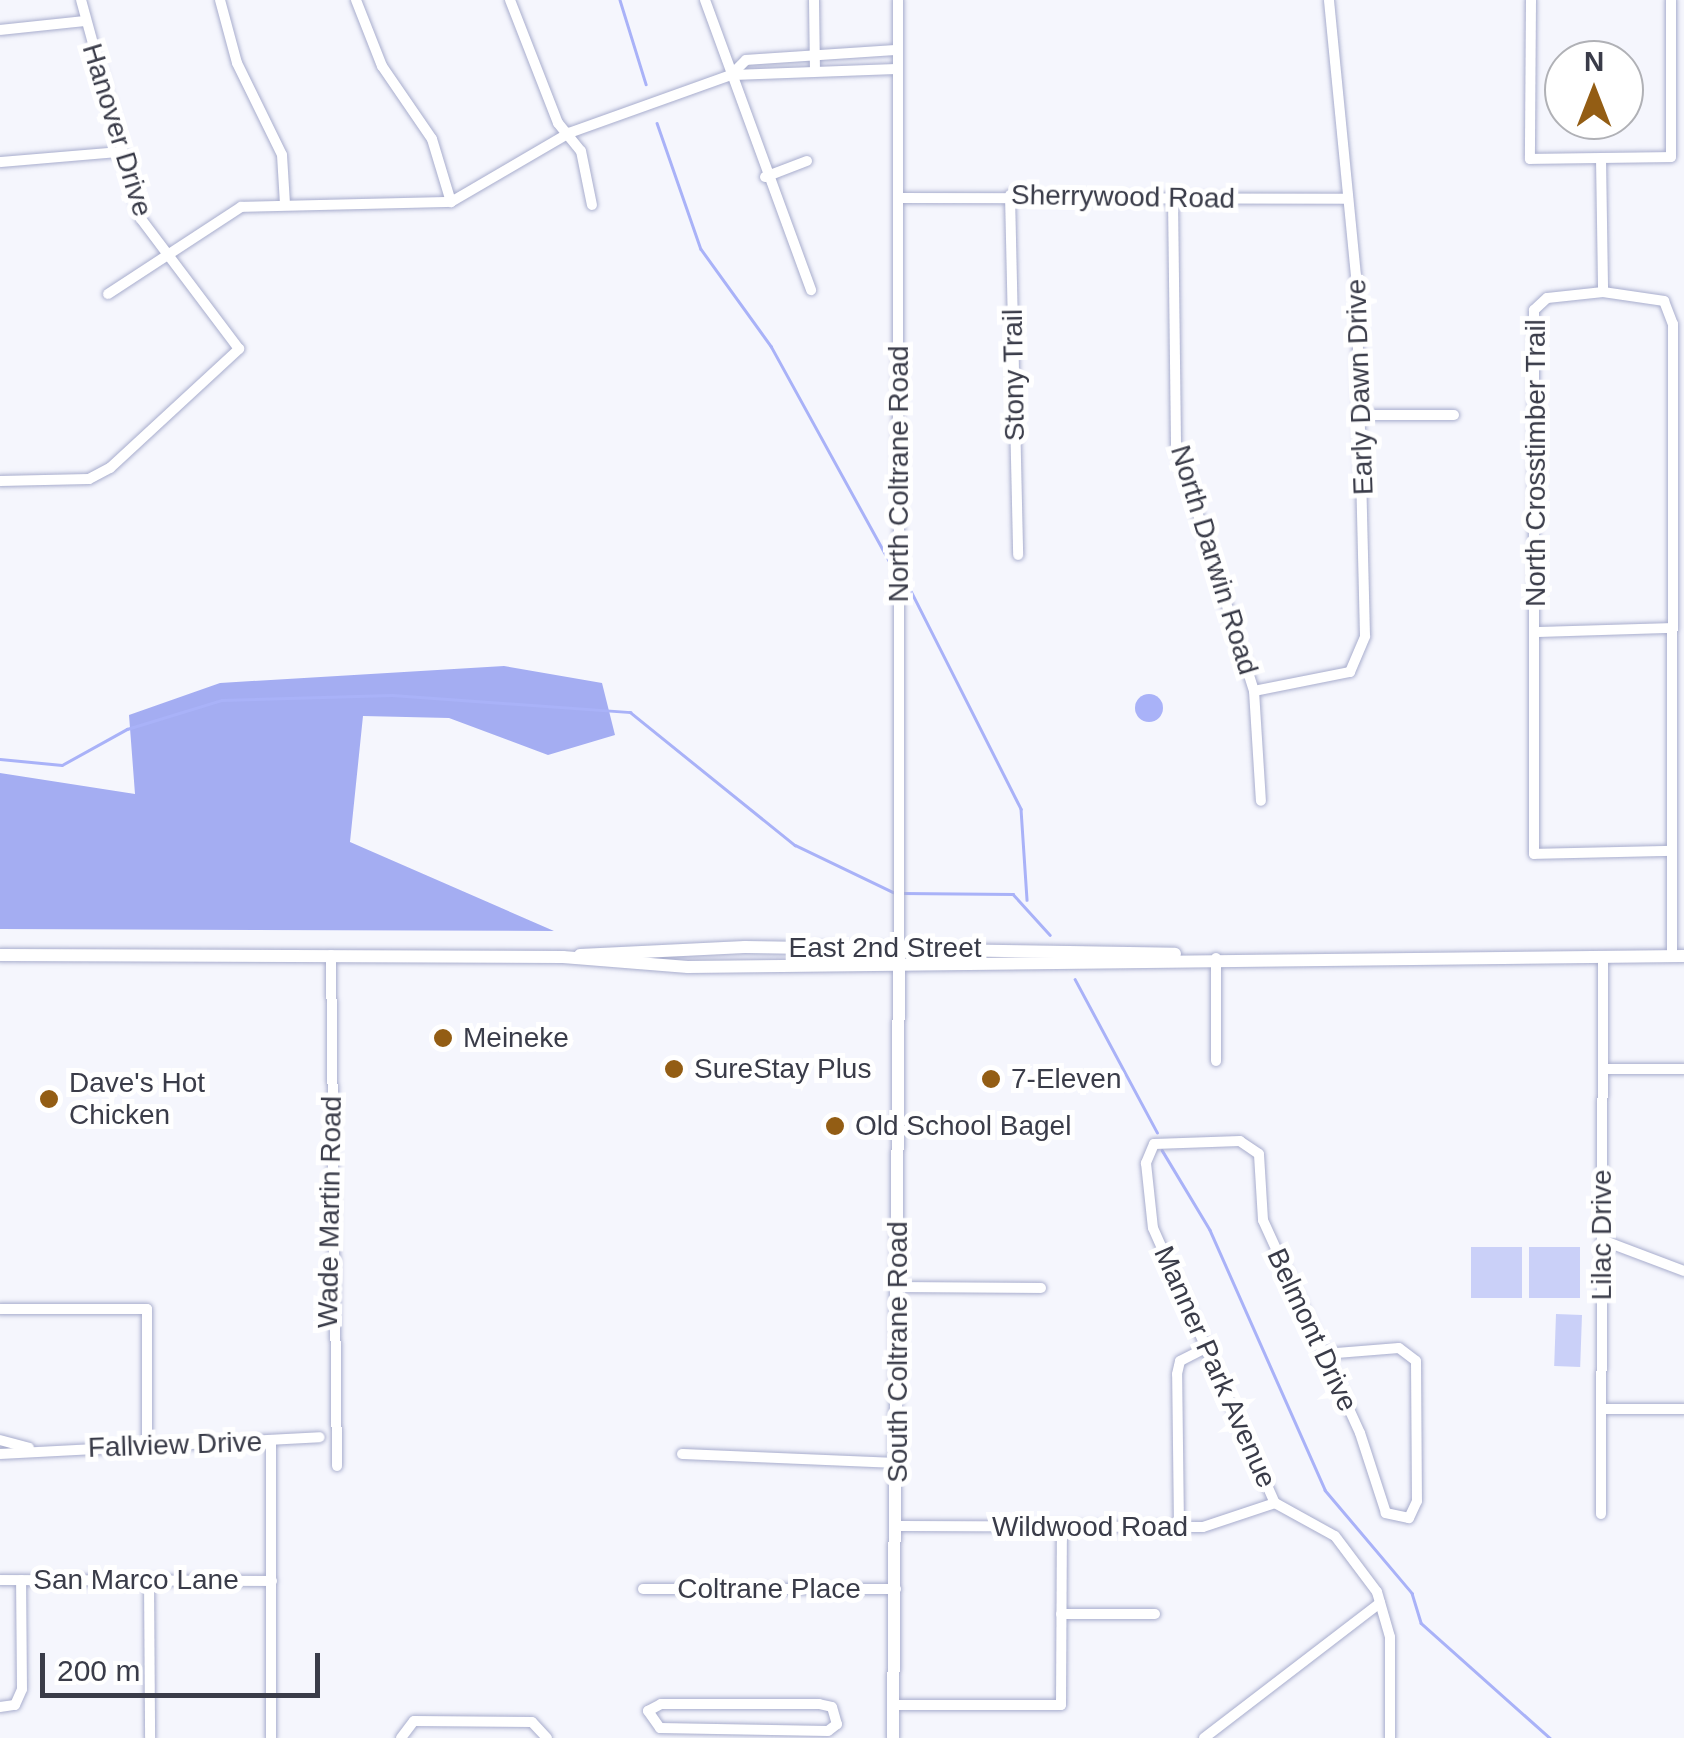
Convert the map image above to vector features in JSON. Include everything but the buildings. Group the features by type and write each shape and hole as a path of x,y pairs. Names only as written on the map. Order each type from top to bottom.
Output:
{"main road":[{"name":"East 2nd Street","path":"0,955 563,957 745,947 1212,957"},
{"path":"688,967 745,947"},
{"name":"South Coltrane Road","path":"893,1738 899,1526 899,948"},
{"name":"East 2nd Street","path":"563,957 688,967 900,966 1212,957 1678,956"}],"street":[{"name":"Hanover Drive","path":"0,481 89,478 110,468 239,350 164,255 119,152 81,0"},
{"path":"220,0 237,63 282,155 285,204"},
{"path":"356,0 382,66 432,139 451,202"},
{"path":"510,0 521,44 592,180 592,205"},
{"path":"705,0 765,177 811,290"},
{"path":"814,0 815,68"},
{"name":"North Coltrane Road","path":"898,0 899,948"},
{"name":"Early Dawn Drive","path":"1254,692 1317,683 1360,663 1364,415 1329,0"},
{"path":"1531,0 1530,159 1671,157 1671,0"},
{"path":"0,30 86,22"},
{"path":"731,75 746,60 814,50 898,50"},
{"path":"108,294 241,207 451,202 569,133 731,75 815,68 898,69"},
{"path":"0,162 119,152"},
{"path":"1601,158 1603,292"},
{"path":"765,177 807,162"},
{"name":"Sherrywood Road","path":"900,198 1010,194 1346,199"},
{"name":"Stony Trail","path":"1010,194 1018,554"},
{"name":"North Darwin Road","path":"1173,198 1176,445 1254,692 1262,801"},
{"name":"North Crosstimber Trail","path":"1670,850 1534,854 1534,310 1547,298 1603,292 1657,299 1670,313 1670,850 1678,956"},
{"path":"1364,415 1454,415"},
{"path":"1535,632 1669,628"},
{"name":"Wade Martin Road","path":"330,956 337,1466"},
{"name":"Lilac Drive","path":"1602,956 1602,1514"},
{"path":"1212,957 1216,1061"},
{"path":"1603,1068 1684,1068"},
{"name":"Manner Park Avenue","path":"1252,1144 1154,1144 1148,1215 1275,1504 1335,1536 1380,1603"},
{"name":"Belmont Drive","path":"1252,1144 1263,1220 1324,1354 1386,1513 1409,1518 1418,1501 1416,1361 1399,1348 1324,1354"},
{"path":"1602,1240 1684,1271"},
{"path":"898,1287 1040,1288"},
{"path":"0,1309 147,1309 147,1448"},
{"path":"1179,1527 1177,1374 1180,1361 1206,1348"},
{"path":"1602,1409 1684,1409"},
{"name":"Fallview Drive","path":"0,1454 29,1448 147,1448 320,1437"},
{"name":"Fallview Drive","path":"0,1440 29,1448"},
{"path":"271,1442 271,1738"},
{"path":"682,1454 898,1463"},
{"name":"Wildwood Road","path":"899,1526 1179,1527 1231,1523 1275,1504"},
{"path":"893,1705 1061,1706 1062,1527"},
{"name":"San Marco Lane","path":"0,1580 272,1581"},
{"path":"0,1707 16,1705 20,1580"},
{"path":"149,1580 150,1738"},
{"name":"Coltrane Place","path":"643,1589 896,1589"},
{"path":"1204,1738 1380,1603 1390,1636 1390,1738"},
{"path":"1061,1614 1154,1614"},
{"path":"819,1704 837,1715 828,1731 744,1734 660,1728 648,1711 819,1704"},
{"path":"401,1738 414,1721 532,1722 546,1738"}],"shaded area":[{"path":"504,666 602,683 615,735 548,755 449,718 363,716 350,842 554,931 0,929 0,773 135,794 129,715 220,683"},
{"path":"1149,694 1159,698 1163,708 1159,718 1149,722 1139,718 1135,708 1139,698"},
{"path":"1471,1247 1522,1247 1522,1298 1471,1298"},
{"path":"1529,1247 1580,1247 1580,1298 1529,1298"},
{"path":"1556,1314 1582,1315 1580,1367 1554,1366"}],"waterway":[{"path":"620,0 646,84"},
{"path":"657,123 701,249 771,346 892,566"},
{"path":"907,583 1021,809 1027,900"},
{"path":"0,759 62,765 127,729 222,700 392,695 630,712 795,845 893,892"},
{"path":"901,893 1013,894 1050,935"},
{"path":"1075,979 1157,1132"},
{"path":"1162,1150 1210,1230 1325,1490 1412,1593 1421,1623 1550,1738"}],"place":[{"name":"Meineke","path":"443,1038"},
{"name":"SureStay Plus","path":"674,1069"},
{"name":"7-Eleven","path":"991,1079"},
{"name":"Dave's Hot Chicken","path":"49,1099"},
{"name":"Old School Bagel","path":"835,1126"}]}
